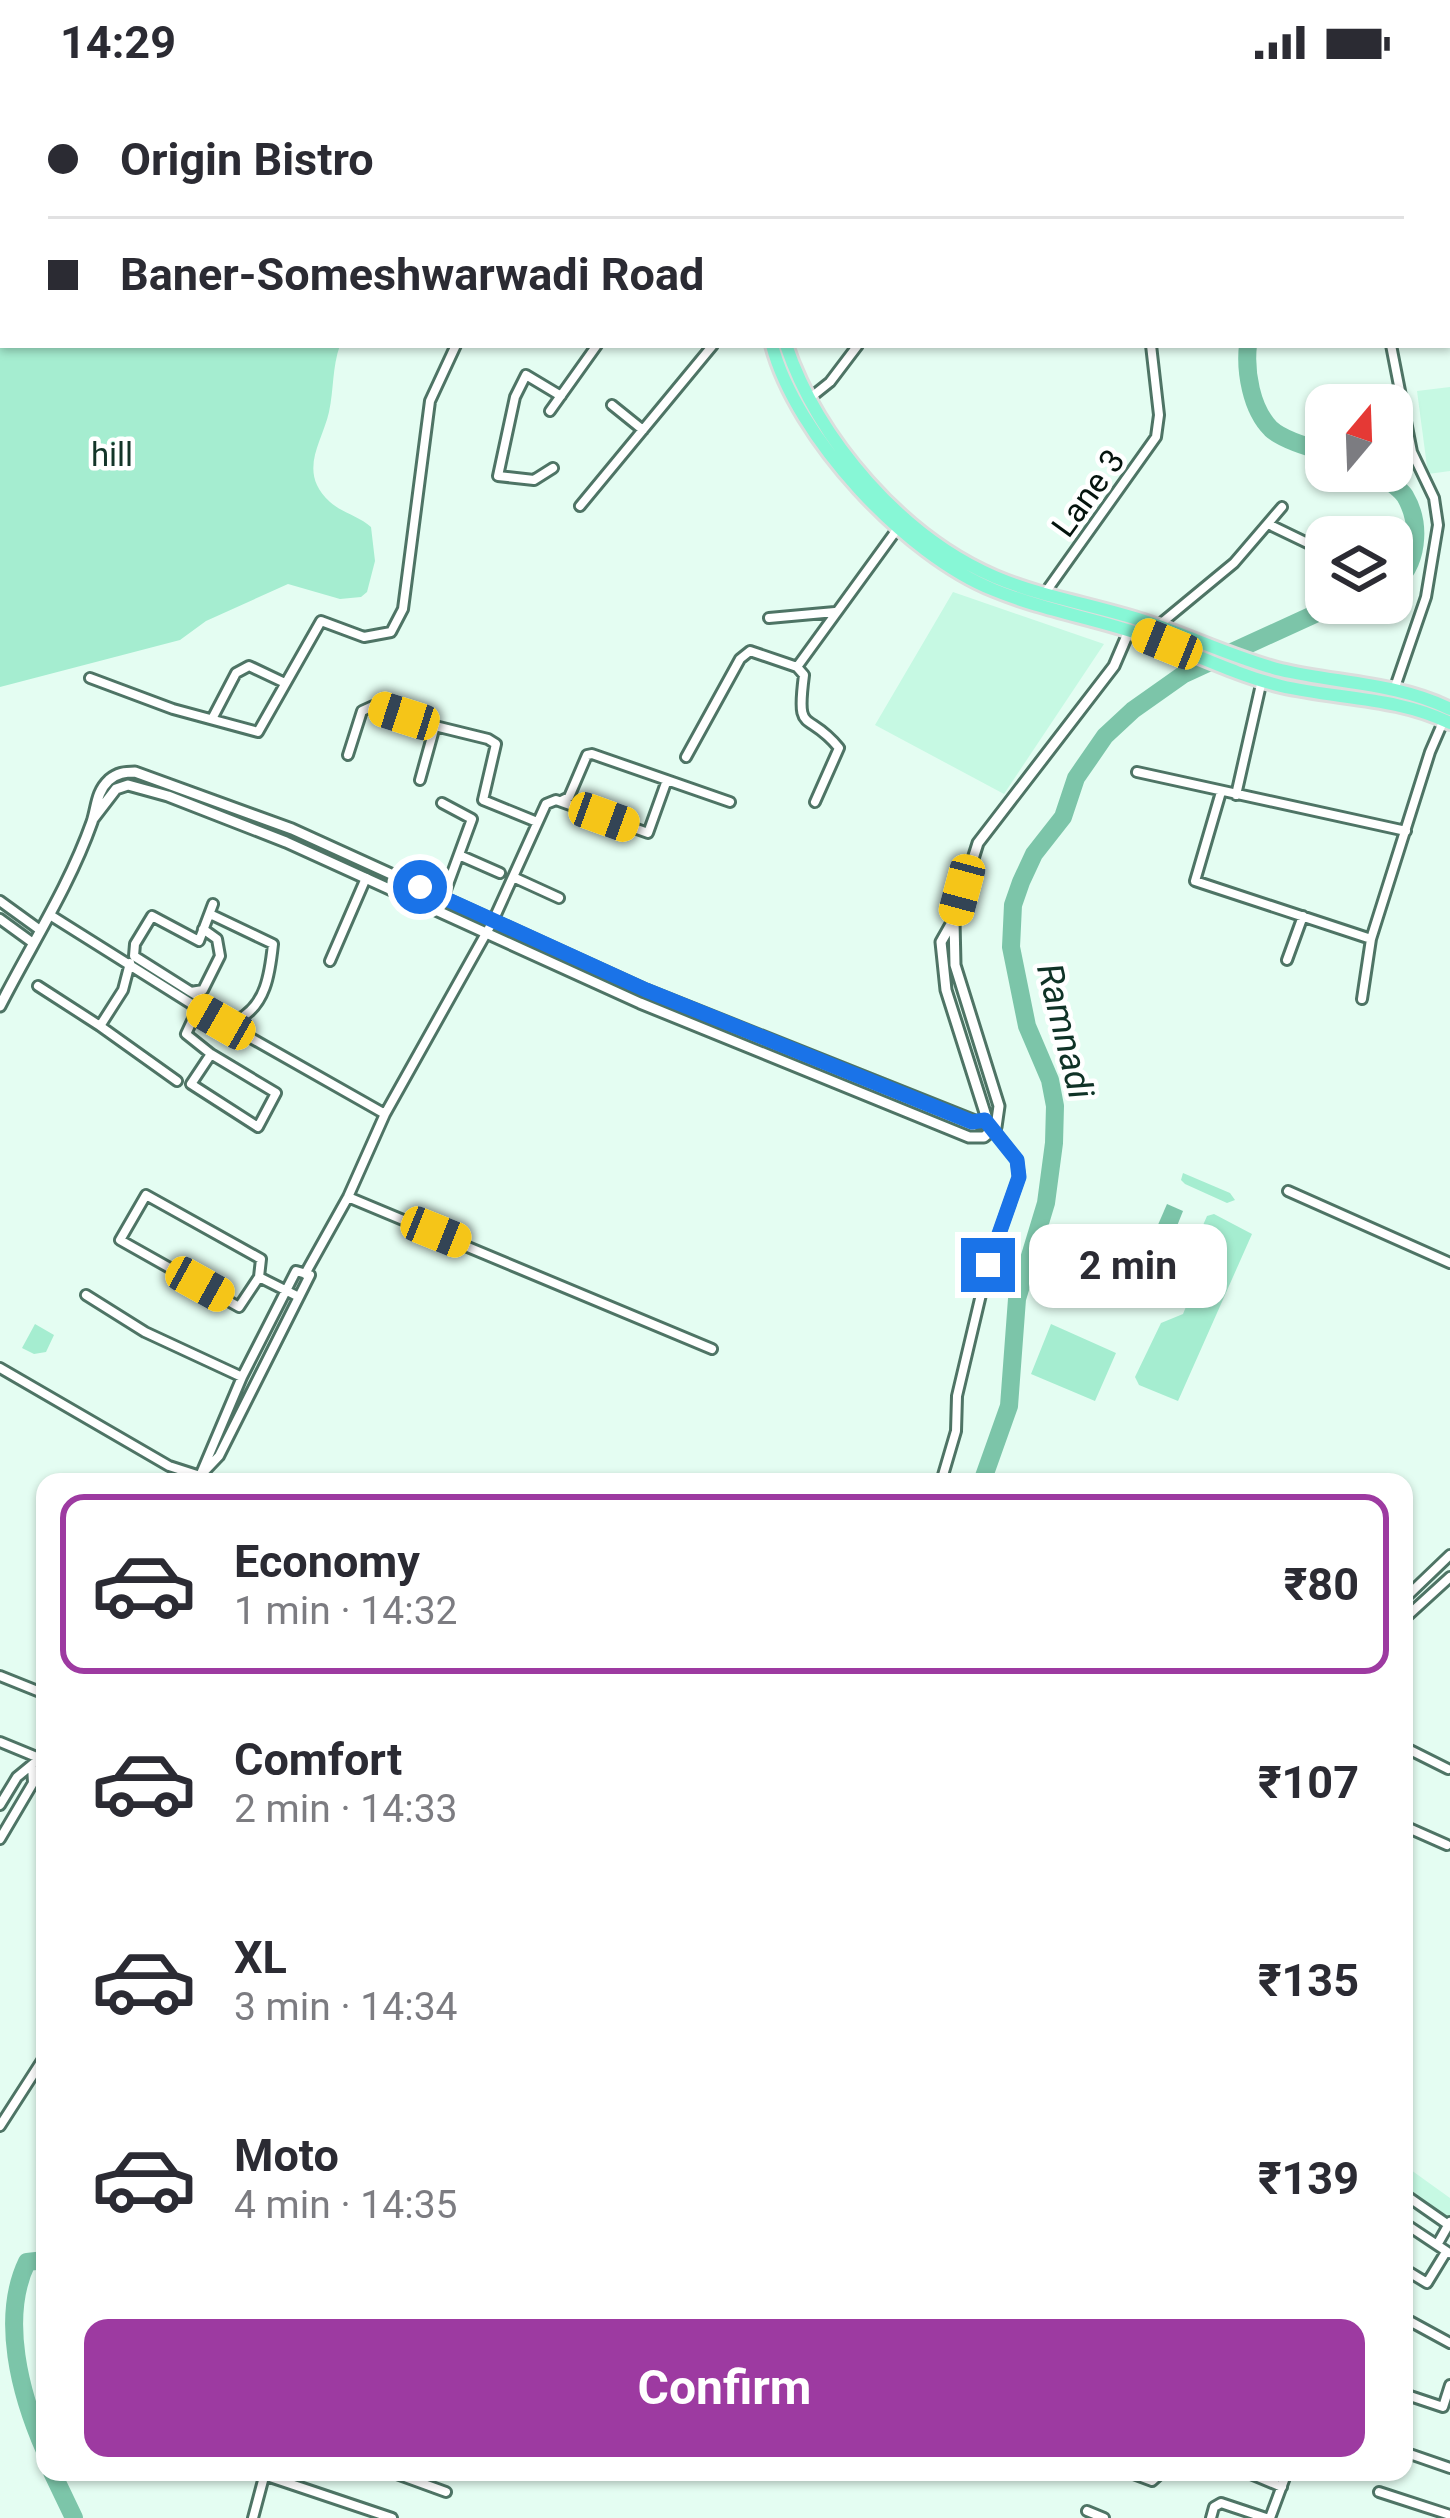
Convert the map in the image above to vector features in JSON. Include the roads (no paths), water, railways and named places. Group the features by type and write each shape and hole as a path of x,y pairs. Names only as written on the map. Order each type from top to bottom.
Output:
{"main road":[{"path":"773,348 788,385 826,448 865,496 974,567 1158,626 1196,649"},
{"path":"787,348 810,398 845,453 903,523 950,567 992,590 1196,649 1260,674 1448,717"},
{"path":"1260,674 1394,691 1448,717"}],"street":[{"path":"90,678 172,709 258,732 321,621 364,638 391,632 403,608 430,401 455,348"},
{"path":"550,411 595,348"},
{"path":"580,506 711,348"},
{"path":"810,398 830,382 856,348"},
{"name":"Lane 3","path":"1045,593 1156,437 1159,415 1151,348"},
{"path":"1392,348 1412,452 1434,498 1438,524 1426,597 1394,691"},
{"path":"553,468 534,481 497,476 515,397 526,374 561,396"},
{"path":"612,405 643,430"},
{"path":"1158,626 1234,562 1282,507"},
{"path":"797,667 903,523"},
{"path":"1268,524 1305,542"},
{"path":"769,619 836,612"},
{"path":"944,1473 988,1265 1019,1177 1017,1160 985,1120 941,967 941,942 954,919 978,843 1114,666 1129,631"},
{"path":"686,757 740,659 750,650 797,667 804,675 799,712 803,720 839,748 815,802"},
{"path":"212,719 236,674 249,666 286,683"},
{"path":"1236,795 1260,674"},
{"path":"348,754 362,711 373,706 496,744 483,800 537,822"},
{"path":"1362,999 1371,939 1448,717"},
{"path":"420,780 435,726"},
{"path":"560,801 569,797 589,754 730,802"},
{"path":"94,819 97,798 109,780 124,772 146,774 292,829 646,990 972,1122 985,1120"},
{"path":"1137,772 1406,830"},
{"path":"142,787 146,774"},
{"path":"305,1274 348,1197 385,1114 493,921 551,800 648,833 667,780"},
{"path":"0,1006 50,915 94,819 116,788 128,785 286,842 640,1003 969,1136 984,1137 992,1132 998,1106 960,987 954,919"},
{"path":"1222,792 1195,880 1371,939"},
{"path":"442,803 472,819 443,898"},
{"path":"459,855 500,873"},
{"path":"513,877 559,898"},
{"path":"330,961 366,878"},
{"path":"0,901 40,930"},
{"path":"212,909 273,944 270,974 249,1015 237,1020 134,956 152,916 199,941 203,929 212,909"},
{"path":"50,915 198,1008 385,1114"},
{"path":"1287,960 1303,916"},
{"path":"0,919 33,943"},
{"path":"190,992 203,990 220,956 217,939 203,929"},
{"path":"100,1026 123,990 130,963"},
{"path":"38,986 177,1081"},
{"path":"198,1008 186,1034 276,1093 258,1127 190,1084 211,1054"},
{"path":"1288,1191 1450,1263"},
{"path":"146,1196 261,1259 259,1277 239,1306 120,1240 146,1196"},
{"path":"348,1197 712,1349"},
{"path":"204,1473 242,1377 296,1270 310,1276 206,1473"},
{"path":"259,1277 299,1298"},
{"path":"86,1294 145,1332 242,1377"},
{"path":"0,1368 187,1473"},
{"path":"1413,1590 1450,1555"},
{"path":"1413,1611 1450,1577"},
{"path":"2,1679 36,1691"},
{"path":"0,1742 36,1758"},
{"path":"1413,1752 1448,1769"},
{"path":"0,1804 17,1777 36,1761"},
{"path":"0,1839 36,1771"},
{"path":"1413,1830 1448,1845"},
{"path":"0,2126 36,2072"},
{"path":"1413,2200 1449,2224 1437,2245"},
{"path":"1413,2229 1448,2253 1427,2283 1413,2274"},
{"path":"1413,2323 1450,2343"},
{"path":"1413,2397 1443,2407 1450,2385"},
{"path":"1413,2455 1450,2468"},
{"path":"253,2518 263,2481"},
{"path":"288,2481 392,2518"},
{"path":"424,2481 446,2492"},
{"path":"1211,2518 1214,2507 1221,2503 1268,2518 1284,2481"},
{"path":"1271,2482 1282,2487"},
{"path":"1379,2492 1450,2514"},
{"path":"1087,2511 1104,2518"}],"waterway":[{"name":"Ramnadi","path":"1248,348 1251,389 1264,421 1283,437 1305,445"},
{"name":"Ramnadi","path":"1401,492 1413,516"},
{"name":"Ramnadi","path":"1413,516 1413,552"},
{"name":"Ramnadi","path":"985,1473 1009,1406 1017,1299 1046,1203 1054,1143 1050,1080 1027,1026 1011,947 1013,905 1021,882 1034,854 1063,817 1076,778 1105,736 1133,710 1184,674 1305,619"},
{"path":"36,2261 27,2262 19,2284 14,2331 21,2381 36,2427"},
{"name":"Ramnadi","path":"56,2481 74,2518"}],"park label":[{"name":"hill","path":"112,454"}]}
